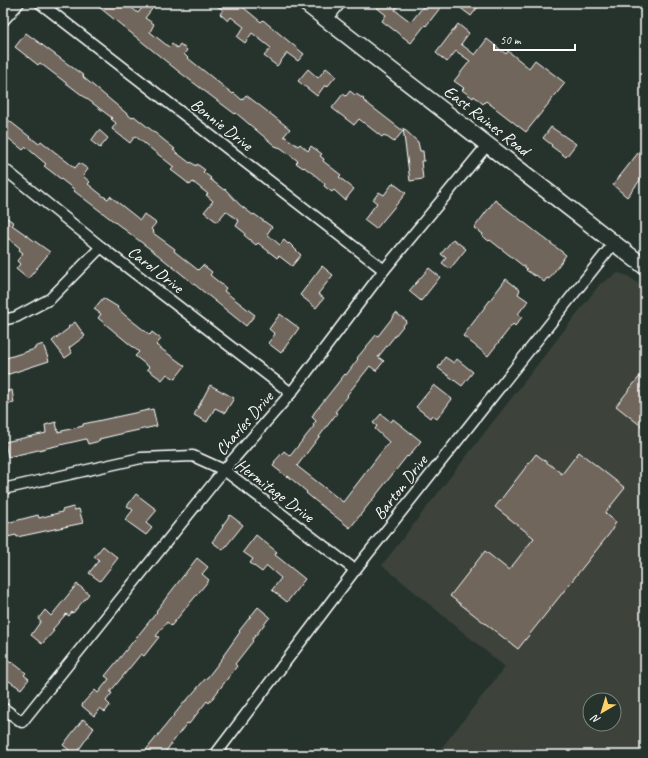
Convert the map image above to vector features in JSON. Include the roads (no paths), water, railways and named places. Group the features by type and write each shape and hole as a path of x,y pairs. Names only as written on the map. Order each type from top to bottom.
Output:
{"main road":[{"name":"East Raines Road","path":"306,3 645,267"},
{"path":"325,18 337,3"}],"street":[{"path":"3,21 19,3"},
{"name":"Bonnie Drive","path":"40,3 384,270"},
{"name":"Charles Drive","path":"3,708 22,722 224,470 291,393 384,270 488,144"},
{"name":"Carol Drive","path":"3,168 101,247 291,393"},
{"name":"Barton Drive","path":"215,755 355,570 614,242"},
{"path":"3,320 16,317 50,298 101,247"},
{"name":"Hermitage Drive","path":"3,489 141,458 193,456 224,470 355,570"}]}
